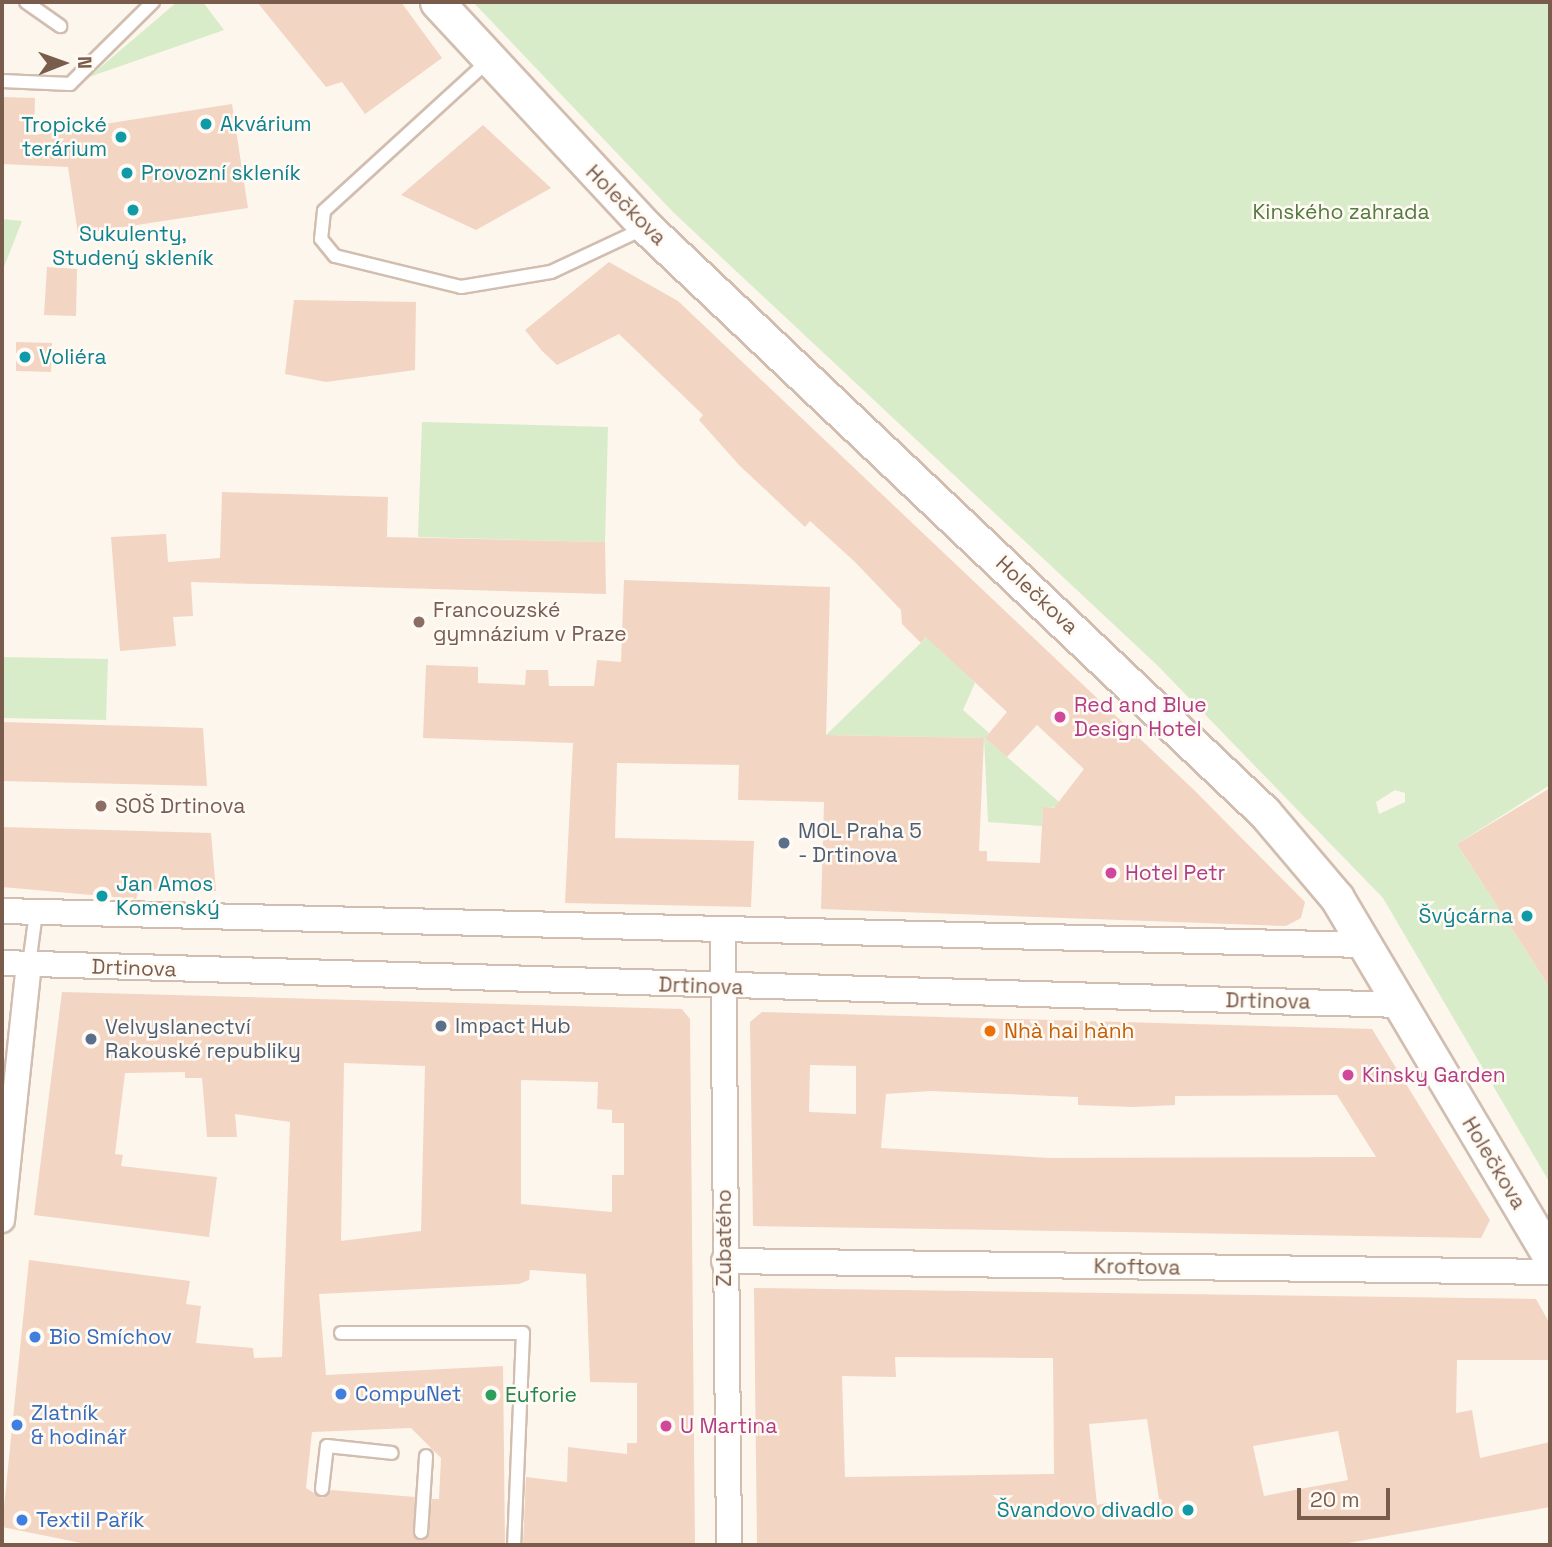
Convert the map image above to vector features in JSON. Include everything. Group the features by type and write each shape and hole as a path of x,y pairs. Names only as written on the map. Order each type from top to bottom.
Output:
{"street":[{"name":"Holečkova","path":"437,2 488,61 646,227 1265,813 1337,898 1550,1257"},
{"path":"2,911 723,932 1366,946"},
{"name":"Zubatého","path":"723,932 724,1261 729,1545"},
{"name":"Drtinova","path":"2,963 723,987 1400,1005"},
{"path":"2,1220 29,964"},
{"name":"Kroftova","path":"724,1261 1550,1272"}],"lane":[{"path":"26,2 60,26"},
{"path":"2,81 71,83 153,2"},
{"path":"488,61 324,211 321,239 335,257 461,286 551,272 646,227"},
{"path":"29,964 36,913"},
{"path":"341,1333 523,1334 513,1545"},
{"path":"322,1489 327,1446 392,1453"},
{"path":"421,1532 426,1456"}],"green space":[{"path":"177,2 203,2 224,30 89,77"},
{"name":"Kinského zahrada","path":"473,2 1550,2 1550,785 1457,844 1550,988 1550,1183 1383,898 1157,665 674,213","holes":["1395,790 1405,793 1405,802 1379,814 1376,802"]},
{"path":"2,219 22,221 2,272"},
{"path":"422,422 608,427 605,542 418,537"},
{"path":"930,634 975,683 963,710 989,733 985,738 1065,807 1043,808 1042,826 988,822 984,738 826,735"},
{"path":"2,657 108,659 106,720 2,718"}],"building":[{"path":"257,2 401,2 442,58 365,114 342,82 326,87"},
{"path":"2,97 35,98 34,135 232,104 248,208 78,234 68,167 2,164"},
{"path":"483,125 551,188 476,230 401,195"},
{"path":"609,262 678,301 1194,790 1305,902 1301,918 1286,926 821,909 824,802 738,800 739,765 617,763 615,838 754,841 751,907 565,903 573,743 423,738 426,665 478,667 478,683 525,685 526,670 548,670 549,686 594,686 597,660 621,662 624,580 830,587 826,735 984,738 979,851 987,851 987,861 1040,863 1043,807 1054,808 1084,769 1037,725 1007,757 985,738 1007,712 926,637 921,643 902,624 901,610 855,562 810,521 805,527 739,465 699,420 703,415 619,334 557,365 542,351 525,330"},
{"path":"47,267 77,269 76,316 44,315"},
{"path":"294,300 416,302 415,370 326,382 285,374"},
{"path":"16,342 52,343 51,372 16,371"},
{"path":"222,492 388,497 387,537 605,542 606,594 191,582 193,616 173,617 176,646 120,651 111,537 166,534 168,562 220,558"},
{"path":"2,722 203,728 207,786 2,781"},
{"name":"Švýcárna","path":"1550,788 1550,988 1457,844"},
{"path":"2,827 211,833 216,891 139,889 136,899 2,887"},
{"path":"62,992 682,1009 690,1019 695,1545 523,1545 526,1477 567,1482 568,1447 627,1454 627,1443 637,1443 637,1383 590,1382 586,1274 530,1270 529,1280 519,1284 319,1294 326,1375 503,1366 505,1545 91,1545 2,1527 29,1260 190,1281 186,1304 201,1306 196,1343 253,1348 254,1358 282,1357 290,1122 235,1114 237,1137 207,1137 202,1078 185,1078 185,1072 125,1073 115,1154 123,1155 121,1166 217,1177 209,1237 34,1215","holes":["344,1063 425,1066 421,1231 341,1241","521,1080 598,1082 597,1109 612,1110 612,1123 624,1123 624,1175 612,1175 612,1212 521,1204","411,1428 441,1458 439,1499 432,1499 425,1539 413,1535 415,1497 331,1490 322,1498 306,1488 312,1432"]},
{"path":"762,1012 1372,1029 1490,1220 1481,1238 753,1226 750,1022","holes":["810,1065 856,1066 856,1114 809,1112","930,1091 1078,1097 1078,1105 1134,1107 1175,1105 1175,1096 1337,1095 1376,1157 1050,1158 881,1148 886,1094"]},
{"path":"754,1288 1536,1299 1550,1324 1550,1360 1457,1360 1456,1413 1472,1410 1480,1458 1550,1442 1550,1507 1337,1545 757,1545","holes":["895,1357 1053,1358 1054,1474 845,1477 842,1376 896,1377","1147,1419 1160,1506 1109,1515 1107,1503 1097,1505 1089,1424","1338,1431 1348,1480 1264,1496 1253,1446"]}],"place":[{"name":"Akvárium","path":"206,124"},
{"name":"Tropické terárium","path":"121,137"},
{"name":"Provozní skleník","path":"127,173"},
{"name":"Sukulenty, Studený skleník","path":"133,210"},
{"name":"Voliéra","path":"25,357"},
{"name":"Francouzské gymnázium v Praze","path":"419,622"},
{"name":"Red and Blue Design Hotel","path":"1060,717"},
{"name":"SOŠ Drtinova","path":"101,806"},
{"name":"MOL Praha 5 - Drtinova","path":"784,843"},
{"name":"Hotel Petr","path":"1111,873"},
{"name":"Jan Amos Komenský","path":"102,896"},
{"name":"Švýcárna","path":"1527,916"},
{"name":"Impact Hub","path":"441,1026"},
{"name":"Nhà hai hành","path":"990,1031"},
{"name":"Velvyslanectví Rakouské republiky","path":"91,1039"},
{"name":"Kinsky Garden","path":"1348,1075"},
{"name":"Bio Smíchov","path":"35,1337"},
{"name":"CompuNet","path":"341,1394"},
{"name":"Euforie","path":"491,1395"},
{"name":"Zlatník & hodinář","path":"17,1425"},
{"name":"U Martina","path":"666,1426"},
{"name":"Švandovo divadlo","path":"1188,1510"},
{"name":"Textil Pařík","path":"22,1520"}]}
